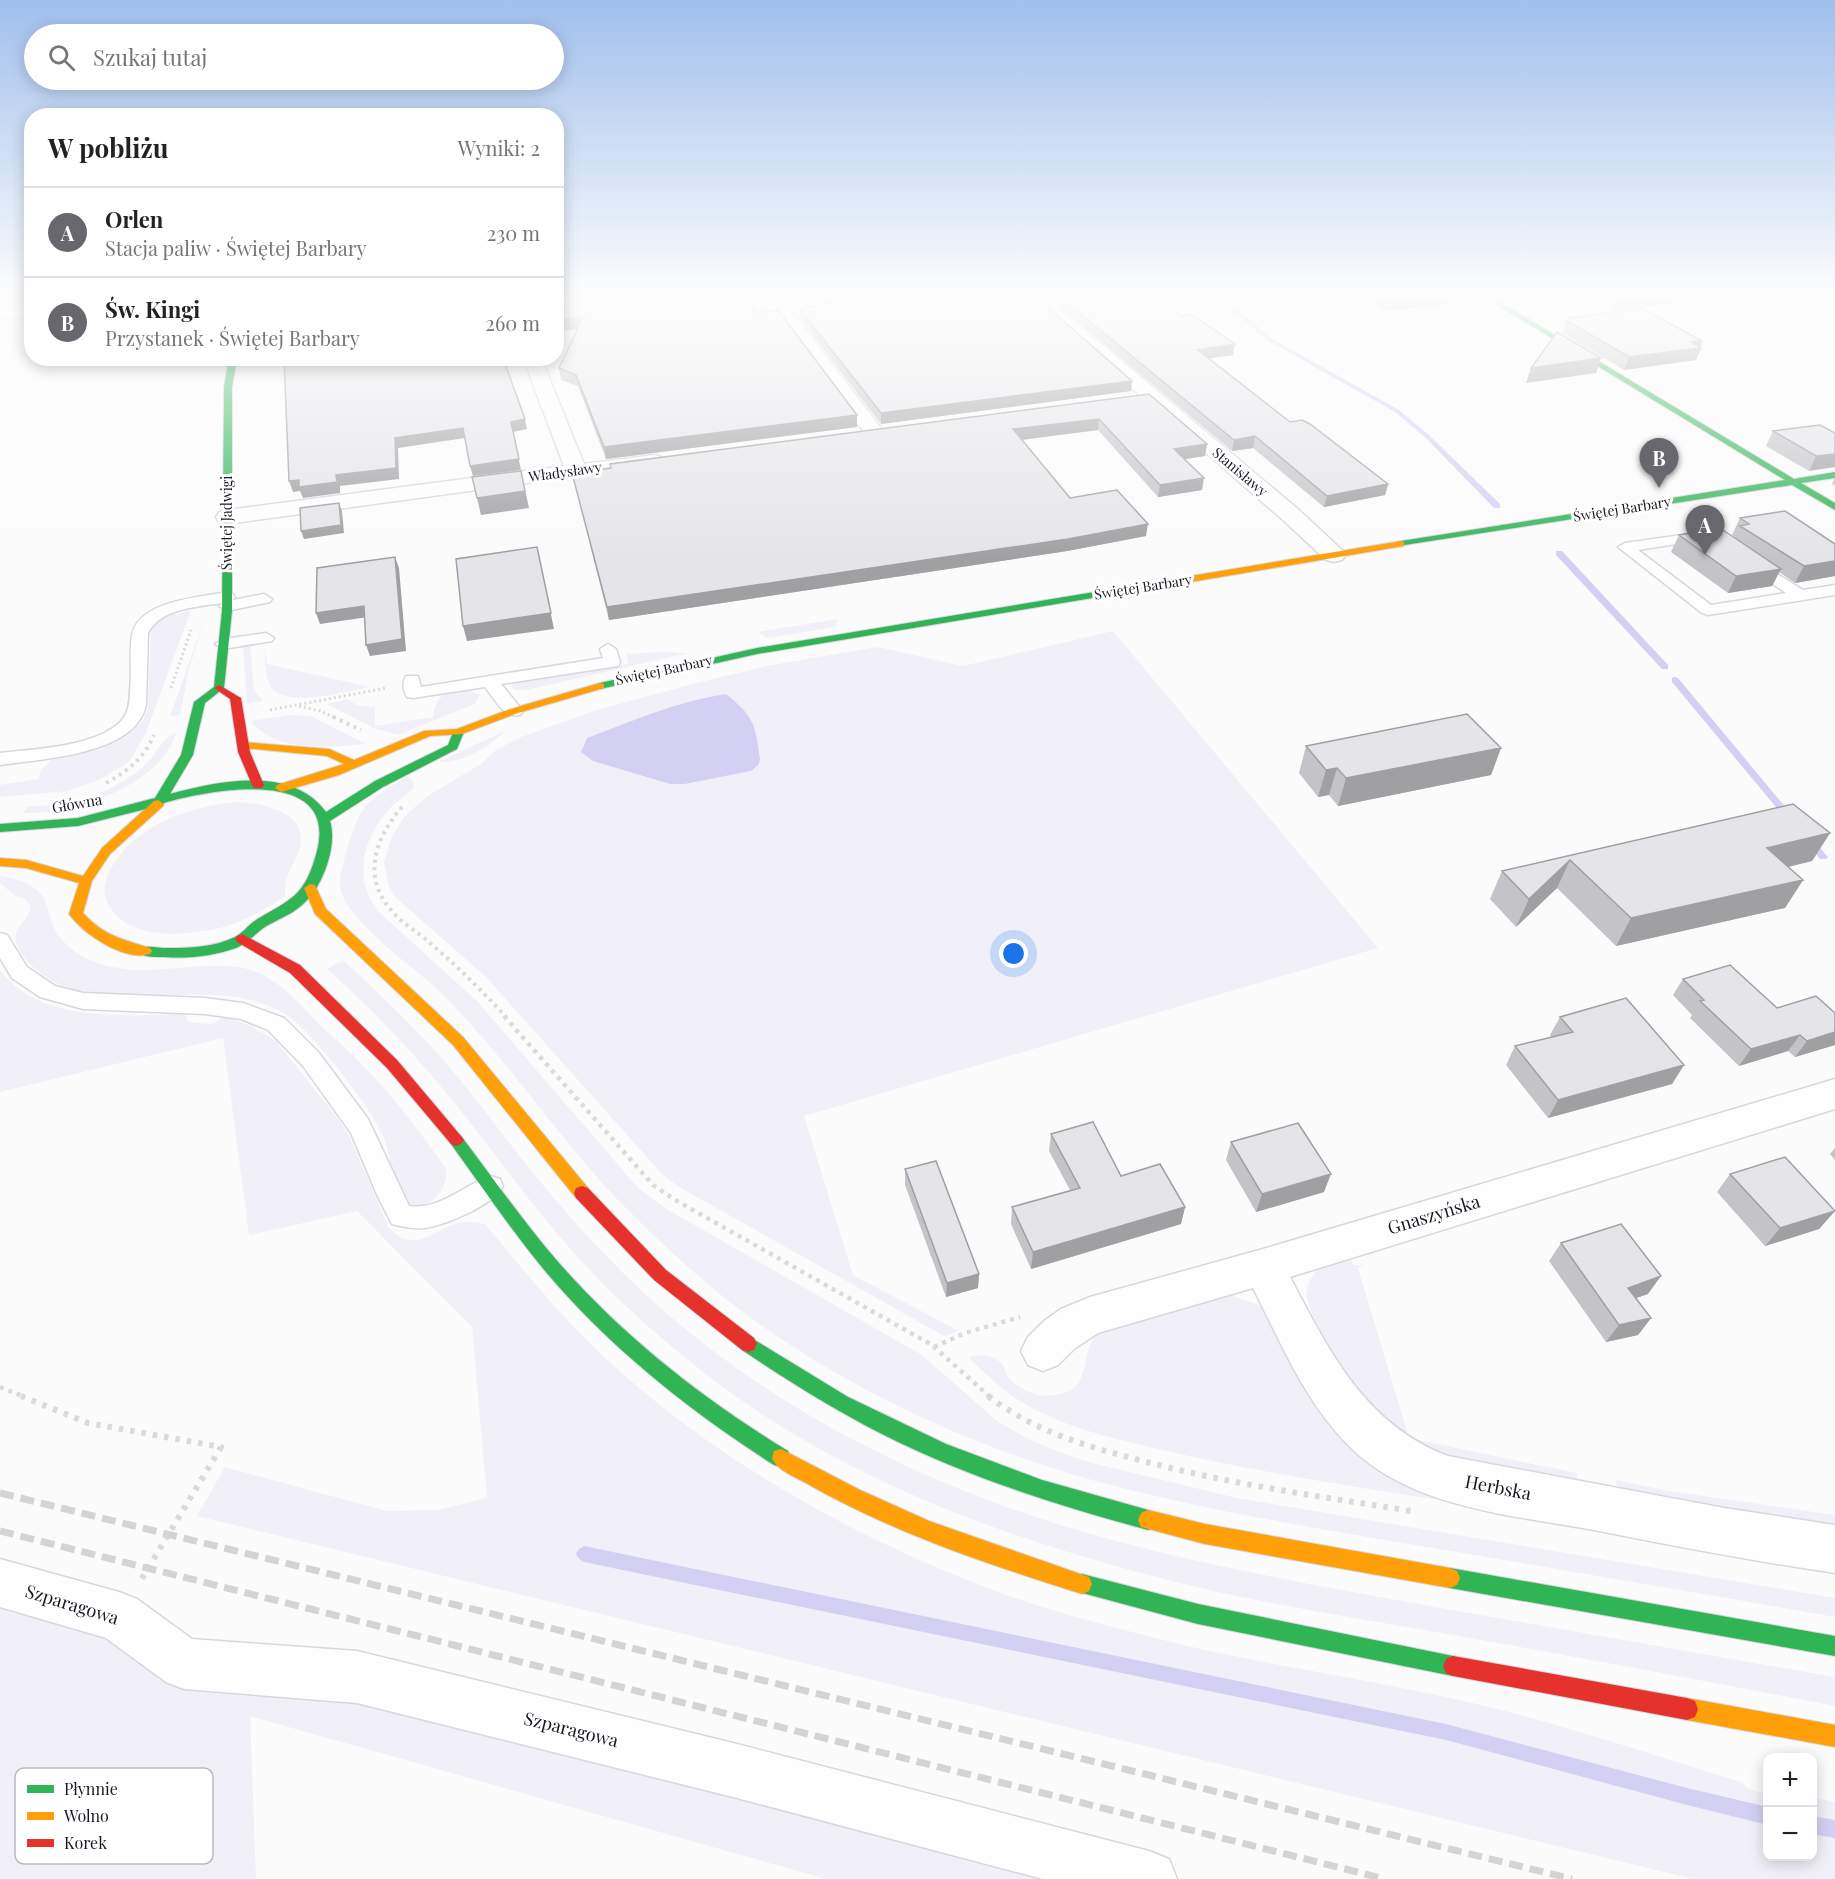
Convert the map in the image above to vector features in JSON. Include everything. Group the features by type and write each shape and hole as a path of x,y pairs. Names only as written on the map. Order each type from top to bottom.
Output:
{"main road":[{"name":"Świętej Jadwigi","path":"219,688 227,602 228,385"},
{"path":"1633,385 1835,507"},
{"name":"Świętej Barbary","path":"281,788 354,764 428,733 458,732 514,711 609,683 757,651 1334,555 1835,476"},
{"path":"158,804 200,791 228,786 258,785 297,793 326,818 328,832 326,847 310,888 294,905 254,928 243,939 212,948 182,951 126,948 87,928 76,914 86,881 106,851 158,804 187,755 200,702 219,688 235,698 243,745 258,785"},
{"name":"Świętej Barbary","path":"326,818 379,783 453,747 458,732"},
{"path":"243,745 329,753 354,764"},
{"name":"Główna","path":"0,828 72,824 158,804"},
{"path":"0,862 26,864 86,881"},
{"path":"310,888 320,911 449,1031 477,1062 597,1211 673,1287 731,1332 796,1377 884,1426 935,1451 1026,1485 1120,1513 1206,1534 1835,1646"},
{"path":"243,939 280,958 295,969 420,1094 553,1267 657,1370 772,1454 854,1498 923,1530 1012,1563 1209,1618 1480,1671 1835,1736"}],"street":[{"path":"542,385 576,471"},
{"path":"838,385 874,432"},
{"name":"Stanisławy","path":"1138,385 1291,515 1334,555"},
{"path":"1129,400 1153,397"},
{"path":"851,435 897,429"},
{"name":"Władysławy","path":"227,517 679,457"},
{"name":"Gnaszyńska","path":"1043,1351 1055,1336 1090,1316 1263,1267 1835,1094"},
{"name":"Herbska","path":"1263,1267 1343,1409 1363,1431 1387,1450 1414,1466 1448,1479 1724,1532 1835,1549"},
{"name":"Szparagowa","path":"0,1583 119,1617 184,1664 357,1677 760,1777 1149,1879"}],"lane":[{"path":"1720,542 1711,535 1625,547 1708,610 1835,590"},
{"path":"1740,555 1799,595"},
{"path":"0,759 81,746 119,732 127,726 137,711 140,633 145,622 170,609 264,599"},
{"path":"223,644 266,638"},
{"path":"412,680 413,693 460,679 489,681 572,661 612,662 608,649"},
{"path":"489,681 514,711"},
{"path":"0,940 6,956 32,982 76,1000 102,1004 213,1005 236,1008 276,1024 294,1039 354,1116 366,1136 394,1205 401,1216 415,1219 447,1212 491,1186"}],"path":[{"path":"295,705 320,711 361,730"},
{"path":"406,804 384,830 375,853 376,888 383,900 392,911 492,1000 653,1185 677,1201 932,1345 983,1392 1011,1413 1047,1432 1099,1450 1180,1471 1237,1483 1428,1514"},
{"path":"0,1387 88,1423 221,1447 119,1617"}],"shaded area":[{"path":"191,610 146,733 129,762 99,780 68,791 0,797 0,785 38,779 41,770 52,759 115,741 142,722 148,709 151,628 164,617"},
{"path":"207,613 189,669 180,715 170,716"},
{"path":"837,619 836,627 767,638 758,632"},
{"path":"1113,631 1378,948 804,1116 853,1275 959,1331 944,1336 679,1187 662,1174 486,977 394,896 389,886 384,863 391,838 405,816 426,797 481,764 496,750 521,737 597,710 766,666 878,647 963,666","holes":["726,694 751,771 685,784 588,738 638,718 708,697"]},
{"path":"264,641 267,664 370,687 333,695 303,698 278,693 271,687 267,677"},
{"path":"250,644 254,689 263,701 247,704 243,647"},
{"path":"688,653 527,690 516,690 510,686 517,682 628,664 626,654"},
{"path":"470,690 480,695 475,704 398,735 376,729 327,704 348,699 356,705 375,707 375,726 433,717 437,703 444,695 455,691"},
{"path":"726,694 748,715 757,737 760,759 759,764 751,771 685,784 670,784 593,761 581,752 587,738 638,718 708,697"},
{"path":"288,715 311,716 366,744 304,746 288,743 274,739 251,721"},
{"path":"507,730 483,748 466,757 438,762"},
{"path":"176,733 167,752 153,768 112,794 65,809 22,813 29,806 60,804 91,796 120,783 145,765 162,743"},
{"path":"407,776 413,781 414,787 383,817 368,843 364,858 365,886 380,913 478,1002 638,1188 665,1208 922,1355 997,1421 1053,1450 1088,1462 1237,1498 1835,1598 1835,1617 1312,1527 1122,1488 1017,1456 965,1436 914,1414 817,1361 726,1299 641,1224 592,1172 462,1014 355,915 341,890 340,876 356,824 366,806 373,799"},
{"path":"239,802 272,808 283,813 299,828 301,838 299,851 287,878 285,896 241,921 207,931 166,934 147,931 129,925 115,914 106,899 106,881 113,865 137,838 152,827 186,812"},
{"path":"0,876 22,881 37,890 45,900 53,926 61,938 71,949 90,960 108,966 145,970 201,966 238,967 263,975 274,982 357,1059 408,1118 445,1167 445,1183 440,1192 427,1204 420,1206 413,1205 406,1200 395,1178 383,1136 368,1109 314,1040 291,1018 274,1008 247,999 218,995 97,994 52,981 33,967 20,952 16,941 17,931 30,910 30,905 24,898 15,896 0,883"},
{"path":"343,960 441,1057 557,1201 596,1245 658,1306 744,1373 786,1401 875,1451 921,1473 1016,1510 1155,1551 1341,1590 1835,1677 1835,1706 1593,1660 1280,1605 1180,1583 1047,1546 982,1523 855,1468 795,1435 737,1397 682,1355 613,1293 557,1234 420,1062 375,1014 327,969"},
{"path":"0,970 17,987 37,1000 60,1008 111,1015 185,1014 189,1022 211,1024 224,1017 249,1025 275,1040 348,1133 389,1228 398,1236 415,1240 423,1239 457,1223 485,1224 572,1325 603,1356 647,1394 693,1430 741,1463 790,1494 841,1522 947,1572 1019,1600 1076,1617 1191,1647 1436,1695 1510,1712 1741,1782 1749,1789 1763,1792 1763,1861 1817,1861 1817,1799 1835,1802 1835,1879 1693,1879 197,1516 225,1467 387,1511 438,1510 487,1498 472,1327 357,1211 249,1235 223,1038 0,1092"},
{"path":"1350,1259 1354,1265 1364,1265 1358,1268 1409,1438 1577,1473 1577,1492 1416,1448 1348,1383 1313,1316 1306,1296 1310,1279 1320,1267"},
{"path":"1229,1295 1259,1305 1445,1496 1446,1501 1233,1465 1092,1432 1041,1413 1025,1404 1003,1389 969,1358 982,1355 996,1359 1003,1365 1011,1380 1029,1392 1043,1396 1060,1394 1071,1390 1078,1383 1089,1347 1101,1332"},
{"path":"1616,1480 1668,1491 1835,1515 1835,1536 1617,1499"},
{"path":"0,1602 1039,1879 826,1879 250,1716 256,1879 0,1879"}],"building":[{"path":"285,385 513,385 525,419 511,422 519,459 470,466 463,428 395,438 396,468 336,475 337,482 299,487 299,480 289,481"},
{"path":"580,385 834,385 857,415 604,447"},
{"path":"859,385 1103,385 881,413"},
{"path":"1167,385 1242,385 1290,422 1302,420 1310,424 1388,484 1327,496 1255,436 1234,440"},
{"path":"1149,394 1207,444 1174,449 1204,478 1160,485 1099,419 1013,429 1070,498 1117,490 1148,524 1068,539 607,607 572,473 611,468 610,464"},
{"path":"1820,425 1835,433 1835,454 1816,456 1773,431"},
{"path":"521,471 525,491 477,498 472,477"},
{"path":"339,503 341,525 301,531 300,508"},
{"path":"1785,511 1835,544 1835,561 1804,566 1740,526 1749,524 1740,518"},
{"path":"1720,528 1781,569 1736,576 1679,535"},
{"path":"537,547 551,613 463,626 456,559"},
{"path":"395,557 402,639 366,645 364,606 316,613 317,568"},
{"path":"1467,714 1501,748 1346,778 1337,768 1326,770 1306,746"},
{"path":"1793,804 1830,833 1767,848 1803,880 1631,918 1570,860 1529,899 1502,871"},
{"path":"1730,965 1777,1008 1816,996 1835,1013 1835,1032 1807,1041 1800,1035 1751,1049 1700,1001 1704,1000 1683,979"},
{"path":"1626,998 1684,1065 1558,1100 1515,1046 1573,1032 1560,1017"},
{"path":"1093,1122 1121,1176 1160,1164 1185,1207 1033,1252 1012,1207 1080,1188 1051,1134"},
{"path":"1298,1123 1331,1174 1262,1194 1231,1142"},
{"path":"1785,1157 1835,1211 1780,1228 1730,1174"},
{"path":"936,1161 979,1274 947,1283 905,1169"},
{"path":"1621,1224 1661,1276 1628,1288 1651,1318 1619,1325 1561,1243"}],"waterway":[{"path":"1350,385 1397,411 1428,437 1497,506"},
{"path":"1559,553 1665,667"},
{"path":"1675,680 1788,816"},
{"path":"1810,841 1823,857"},
{"path":"584,1554 1446,1732 1687,1797 1763,1815"},
{"path":"1817,1826 1835,1829"}],"railway":[{"path":"0,1493 1572,1879"},
{"path":"0,1531 1385,1879"}],"traffic: fast":[{"path":"158,804 187,755 200,702 219,688 227,611 228,385"},
{"path":"1632,385 1835,507"},
{"path":"1401,544 1835,475"},
{"path":"600,686 757,651 1173,582"},
{"path":"326,818 379,784 453,747 458,732"},
{"path":"0,828 52,826 91,820 191,792 236,785 278,788 306,799 315,806 325,825 324,850 311,886 298,902 257,926 233,944 195,952 145,951"},
{"path":"456,1140 515,1221 553,1268 604,1322 631,1348 689,1395 781,1458"},
{"path":"748,1344 842,1403 940,1451 1042,1490 1148,1520"},
{"path":"1450,1578 1835,1646"},
{"path":"1082,1584 1198,1614 1453,1666"}],"traffic: slow":[{"path":"1173,582 1401,544"},
{"path":"281,788 335,772 428,733 458,732 514,711 600,686"},
{"path":"243,745 329,753 353,764"},
{"path":"145,951 125,947 106,939 76,914 86,881 106,851 158,804"},
{"path":"0,862 26,864 86,881"},
{"path":"310,888 320,911 458,1041 582,1193"},
{"path":"781,1458 853,1497 927,1530 1004,1559 1082,1584"},
{"path":"1148,1520 1205,1534 1450,1578"},
{"path":"1687,1709 1835,1736"}],"traffic: jam":[{"path":"219,688 235,698 244,752 258,785"},
{"path":"242,939 295,969 392,1064 456,1140"},
{"path":"582,1193 660,1275 748,1344"},
{"path":"1453,1666 1687,1709"}],"place":[{"name":"Św. Kingi","path":"1659,488"},
{"name":"Orlen","path":"1705,555"}]}
